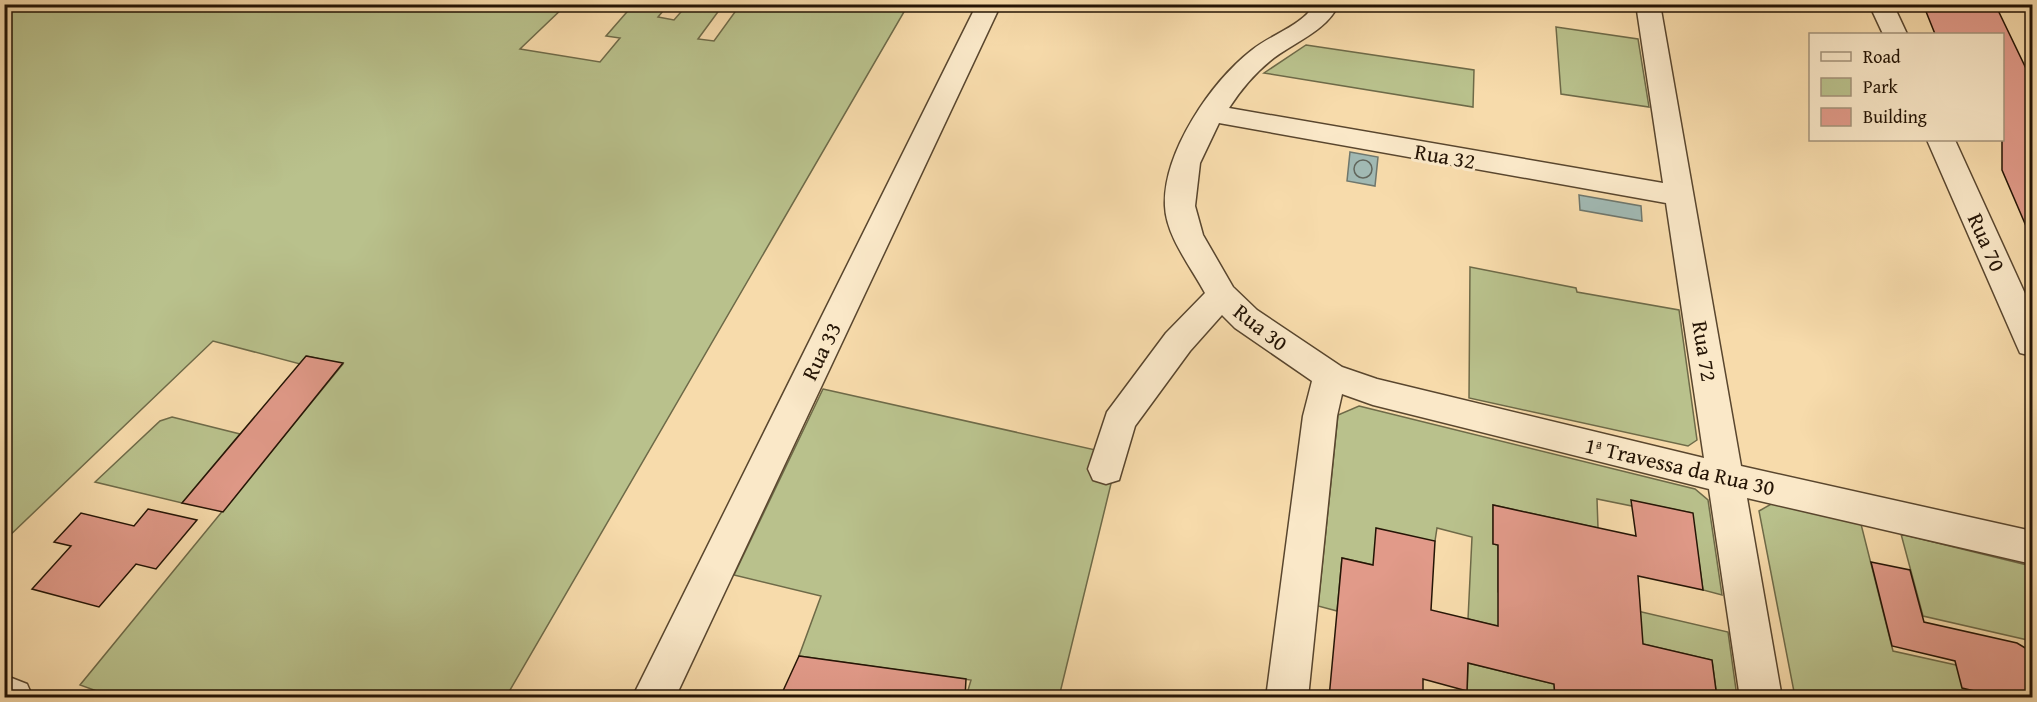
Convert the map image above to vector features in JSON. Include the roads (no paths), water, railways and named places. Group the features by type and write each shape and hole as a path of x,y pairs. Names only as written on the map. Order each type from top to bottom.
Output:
{"street":[{"name":"Rua 33","path":"653,698 988,4"},
{"name":"Rua 30","path":"1327,4 1323,12 1306,26 1261,55 1230,86 1200,131 1186,163 1180,206 1188,235 1222,295 1246,320 1330,376"},
{"name":"Rua 72","path":"1648,4 1761,698"},
{"path":"1881,4 1894,33"},
{"name":"Rua 32","path":"1211,113 1680,196"},
{"name":"Rua 70","path":"1941,141 2032,344"},
{"path":"1106,469 1119,422 1178,342 1222,295"},
{"path":"1287,698 1320,416 1330,376"},
{"name":"1ª Travessa da Rua 30","path":"1330,376 1383,395 1725,478 2032,548"},
{"path":"4,695 12,698"}],"water":[{"path":"1350,152 1378,157 1375,186 1347,181"},
{"path":"1579,195 1641,206 1642,221 1580,210"}]}
